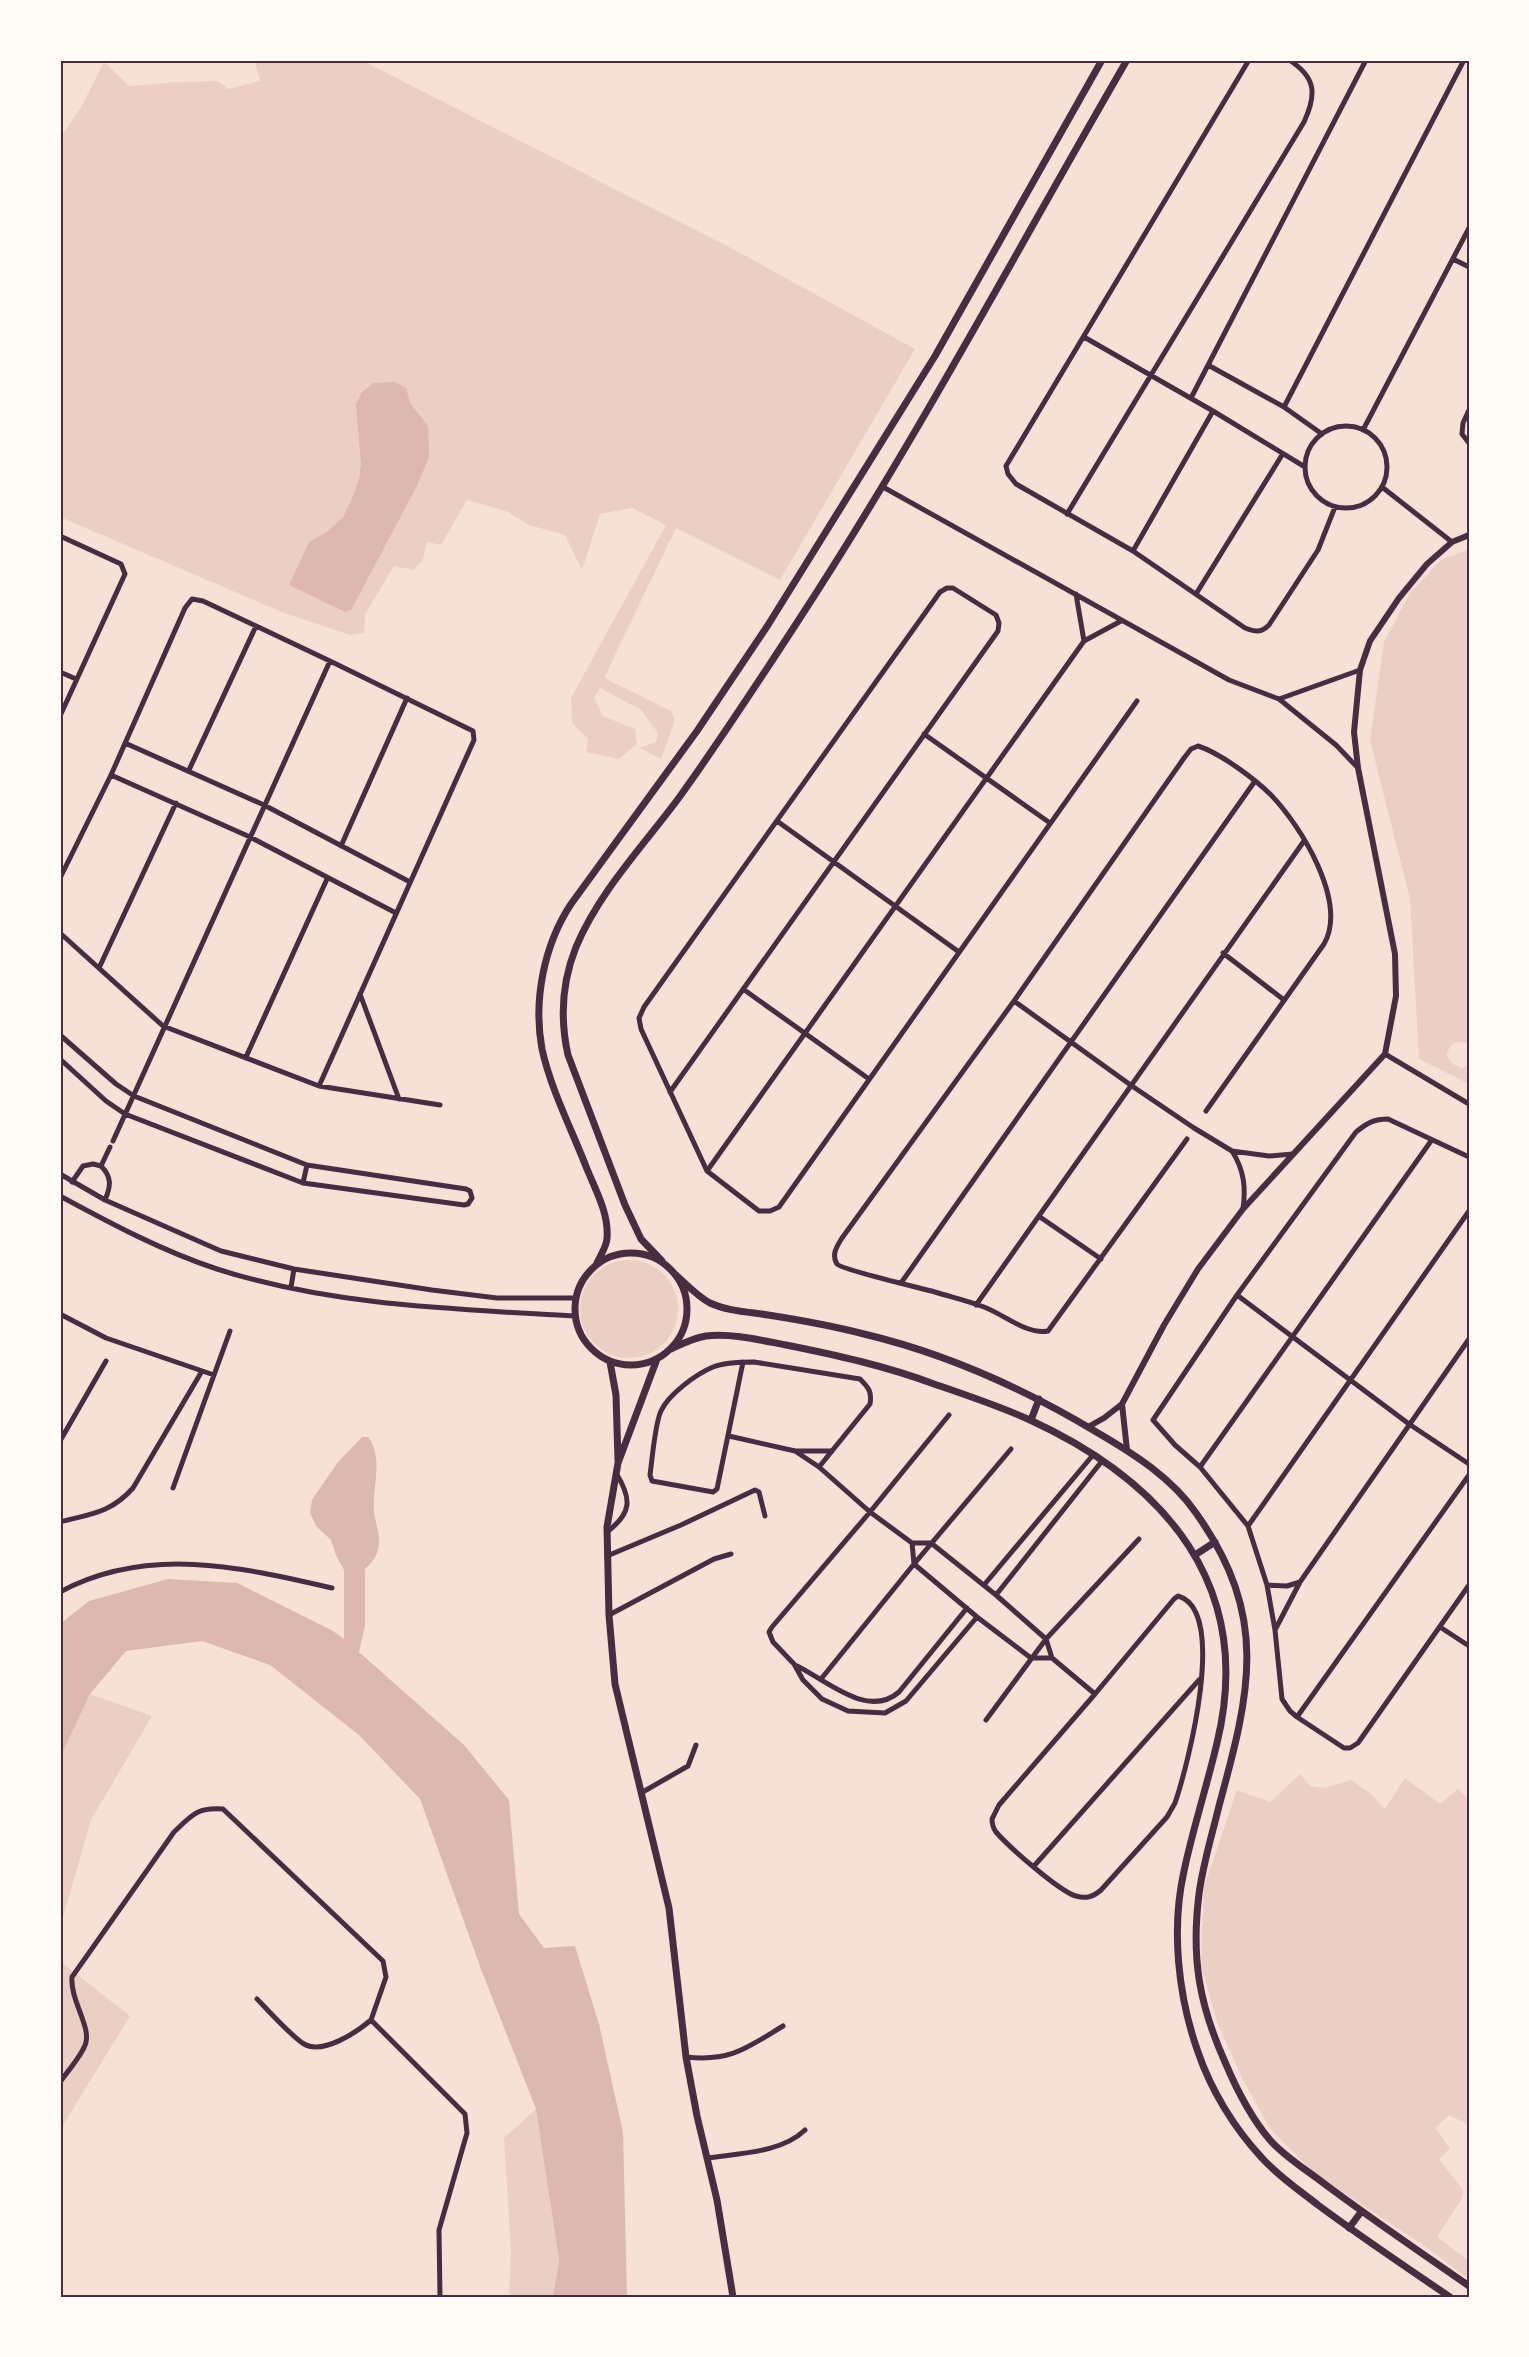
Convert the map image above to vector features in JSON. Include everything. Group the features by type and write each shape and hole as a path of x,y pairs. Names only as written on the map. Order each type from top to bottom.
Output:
{"main road":[{"path":"1102,60 935,356 768,625 684,750 571,903 554,934 544,967 540,992 542,1048 555,1088 606,1217 608,1240 597,1263 583,1279 575,1298 574,1316 580,1336 592,1352 610,1362 634,1366 657,1359 671,1349 693,1339 707,1336 729,1336 845,1356 911,1375 1031,1420 1102,1461 1161,1508 1195,1555 1209,1581 1226,1646 1226,1693 1218,1740 1183,1873 1181,1890 1179,1946 1181,1990 1199,2055 1225,2109 1249,2144 1280,2176 1349,2228 1450,2297"},
{"path":"1127,60 883,487 804,612 708,756 595,912 575,949 562,1000 564,1038 568,1055 625,1205 641,1239 699,1296 723,1308 875,1337 978,1370 1039,1399 1127,1450 1184,1496 1215,1542 1237,1591 1244,1620 1248,1680 1245,1703 1209,1846 1199,1897 1197,1958 1203,2006 1210,2028 1230,2073 1266,2136 1286,2155 1361,2212 1469,2286"},
{"path":"597,1263 618,1254 640,1253 662,1261"},
{"path":"671,1349 681,1335 686,1320 687,1304 684,1288 675,1274"},
{"path":"657,1359 616,1473 607,1532 609,1616 615,1684 669,1908 686,2057 697,2116 708,2158 733,2297"},
{"path":"610,1362 616,1395 618,1463"},
{"path":"1031,1420 1039,1399"},
{"path":"1195,1555 1215,1542"},
{"path":"1349,2228 1361,2212"}],"street":[{"path":"1249,60 1006,466 1008,474 1016,484 1133,551 1245,628 1256,632 1264,630 1318,550 1335,507"},
{"path":"1067,514 1304,122 1311,106 1313,90 1307,74 1289,60"},
{"path":"1191,398 1366,60"},
{"path":"1284,407 1464,60"},
{"path":"1364,430 1469,228"},
{"path":"1452,260 1469,267"},
{"path":"1084,336 1305,467"},
{"path":"1208,365 1284,407 1322,434"},
{"path":"1469,410 1462,423 1462,434 1469,443"},
{"path":"1133,551 1213,411"},
{"path":"1342,426 1364,430 1378,442 1383,450 1387,469 1382,487 1367,502 1357,507 1335,507 1323,502 1313,492 1307,481 1305,467 1307,454 1322,434 1342,426"},
{"path":"1196,594 1282,455"},
{"path":"883,487 1229,680 1279,699 1336,745 1358,768"},
{"path":"1382,487 1452,542"},
{"path":"1088,1427 1122,1404 1164,1325 1198,1269 1243,1209 1385,1054 1396,996 1395,954 1358,768 1354,732 1360,670 1370,641 1399,598 1428,564 1452,542 1469,535"},
{"path":"60,714 122,582 125,570 121,564 61,538"},
{"path":"670,1092 999,627 996,615 950,587 940,592 644,1007 639,1018 641,1029 670,1092 707,1171 759,1211 770,1211 779,1207 1137,701"},
{"path":"1076,594 1084,641"},
{"path":"60,878 111,775 189,601 199,599 470,729 474,736 319,1086"},
{"path":"707,1171 1084,641 1121,621"},
{"path":"189,770 256,626"},
{"path":"101,1166 330,660"},
{"path":"1279,699 1360,670"},
{"path":"60,672 76,679"},
{"path":"340,846 407,698"},
{"path":"924,734 1050,823"},
{"path":"125,743 264,805 410,882"},
{"path":"1186,1139 1048,1331 1034,1331 976,1305 901,1282 845,1269 838,1264 834,1256 836,1248 1014,1001 1191,749 1198,746 1205,748 1255,781 1272,796 1313,855 1324,882 1332,920 1330,933 1324,944 1206,1111"},
{"path":"111,775 249,837 396,913"},
{"path":"901,1282 1255,781"},
{"path":"99,968 176,803"},
{"path":"777,821 959,952"},
{"path":"976,1305 1304,840"},
{"path":"246,1056 327,879"},
{"path":"60,933 163,1026 319,1086 440,1105"},
{"path":"1223,953 1284,1000"},
{"path":"743,989 869,1079"},
{"path":"360,994 399,1099"},
{"path":"1014,1001 1132,1086 1232,1151 1258,1156 1293,1154"},
{"path":"60,1035 116,1084 134,1096 307,1165 466,1188 472,1198 468,1204 464,1205 303,1183 125,1113 106,1101 60,1059"},
{"path":"1385,1054 1469,1104"},
{"path":"1469,1157 1388,1119 1377,1119 1367,1123 1356,1132 1237,1295 1153,1418 1156,1425 1200,1467 1248,1526 1267,1585 1275,1630 1281,1699 1297,1717 1344,1748 1354,1747 1469,1585"},
{"path":"1200,1467 1431,1141"},
{"path":"1232,1151 1239,1162 1245,1182 1243,1209"},
{"path":"72,1182 83,1166 93,1164 101,1166 110,1179 105,1200"},
{"path":"303,1183 307,1165"},
{"path":"60,1174 105,1200 221,1251 294,1269 497,1298 575,1298"},
{"path":"60,1196 151,1242 206,1264 291,1287 377,1301 452,1309 574,1316"},
{"path":"1248,1526 1469,1211"},
{"path":"1040,1216 1101,1259"},
{"path":"291,1287 294,1269"},
{"path":"1237,1295 1409,1424 1469,1464"},
{"path":"60,1314 106,1338 214,1375"},
{"path":"173,1488 230,1331"},
{"path":"1275,1630 1300,1582 1469,1339"},
{"path":"60,1441 106,1361"},
{"path":"743,1362 717,1489 713,1492 652,1481 650,1475 660,1412 676,1392 692,1379 714,1366 743,1362 860,1380 868,1387 872,1395 870,1404 819,1467"},
{"path":"60,1522 111,1508 123,1500 133,1488 202,1371"},
{"path":"1122,1404 1127,1450"},
{"path":"949,1415 770,1632 773,1642 794,1664 813,1692 841,1710 856,1713 885,1713 906,1701 977,1617"},
{"path":"729,1436 795,1450 832,1451"},
{"path":"821,1679 930,1543 1011,1449"},
{"path":"795,1450 819,1467 870,1512 912,1543 930,1543 984,1585 1046,1639 1052,1658 1095,1695"},
{"path":"984,1585 1093,1455"},
{"path":"996,1595 1102,1461"},
{"path":"607,1532 620,1521 627,1503 628,1494 616,1473"},
{"path":"1297,1717 1469,1474"},
{"path":"1072,1481 1081,1489"},
{"path":"607,1556 681,1525 755,1490 759,1492 765,1516"},
{"path":"986,1720 1046,1639 1139,1539"},
{"path":"912,1543 914,1564 977,1617 1031,1658 1052,1658"},
{"path":"609,1616 714,1559 731,1554"},
{"path":"60,1592 76,1583 113,1571 151,1563 194,1563 280,1576 332,1588"},
{"path":"1267,1585 1287,1586 1300,1582"},
{"path":"1178,1596 1182,1597 1192,1607 1199,1620 1203,1660 1198,1709 1180,1790 1167,1817 1101,1890 1091,1897 1082,1898 1066,1893 1034,1866 995,1831 992,1819 999,1806 1095,1695 1178,1596"},
{"path":"794,1664 821,1679 838,1692 853,1698 886,1700 900,1692 967,1608"},
{"path":"1440,1627 1469,1646"},
{"path":"1034,1866 1201,1678"},
{"path":"900,1692 906,1701"},
{"path":"641,1793 688,1766 696,1745"},
{"path":"60,2082 87,2041 71,1988 72,1977 174,1832 191,1815 206,1808 223,1809 382,1961 386,1977 371,2020 353,2035 318,2047 305,2044 256,2000"},
{"path":"371,2020 465,2114 467,2133 439,2230 440,2297"},
{"path":"686,2057 708,2059 734,2054 783,2026"},
{"path":"708,2158 752,2152 787,2143 805,2130"}],"shaded area":[{"path":"254,60 361,60 733,249 915,349 780,580 676,528 604,678 671,711 675,720 661,759 640,748 656,742 658,733 641,710 600,688 594,698 603,716 635,729 637,744 619,759 586,752 588,739 572,723 571,698 666,525 632,508 600,514 582,570 565,535 529,525 506,511 467,500 441,545 427,542 423,559 414,570 394,566 365,614 364,633 350,635 284,613 60,517 60,138 80,109 104,62 129,86 218,81 228,89 260,81"},
{"path":"395,382 406,388 410,403 428,426 429,457 417,486 351,610 345,612 289,585 309,542 327,532 343,517 359,480 361,464 356,404 362,392 374,383"},
{"path":"1469,549 1469,1044 1453,1043 1447,1056 1453,1064 1462,1068 1469,1063 1469,1084 1419,1059 1410,899 1370,740 1384,642 1410,593 1441,560"},
{"path":"629,1260 648,1264 664,1274 674,1290 678,1309 674,1328 664,1344 648,1354 629,1358 610,1354 594,1344 584,1328 580,1309 584,1290 594,1274 610,1264"},
{"path":"362,1437 368,1437 375,1453 374,1511 379,1540 376,1555 365,1569 365,1625 359,1652 464,1745 509,1800 519,1914 544,1948 575,1946 599,2024 623,2132 627,2297 553,2297 559,2260 536,2109 481,1969 420,1799 359,1735 270,1665 202,1641 126,1651 90,1694 60,1758 60,1624 89,1601 168,1579 237,1583 333,1631 344,1639 344,1570 331,1540 316,1526 310,1513 312,1500 338,1462"},
{"path":"90,1694 152,1716 91,1820 60,1928 60,1758"},
{"path":"1300,1774 1310,1786 1325,1788 1351,1780 1371,1794 1385,1809 1405,1778 1440,1804 1458,1789 1469,1799 1469,2125 1449,2115 1435,2128 1450,2148 1439,2159 1463,2190 1461,2200 1437,2237 1469,2261 1469,2280 1429,2249 1314,2173 1271,2130 1244,2082 1218,2025 1201,1965 1204,1887 1237,1790 1270,1802"},
{"path":"60,1961 130,2016 60,2130"},
{"path":"536,2109 559,2260 553,2297 509,2297 511,2250 504,2138"}]}
